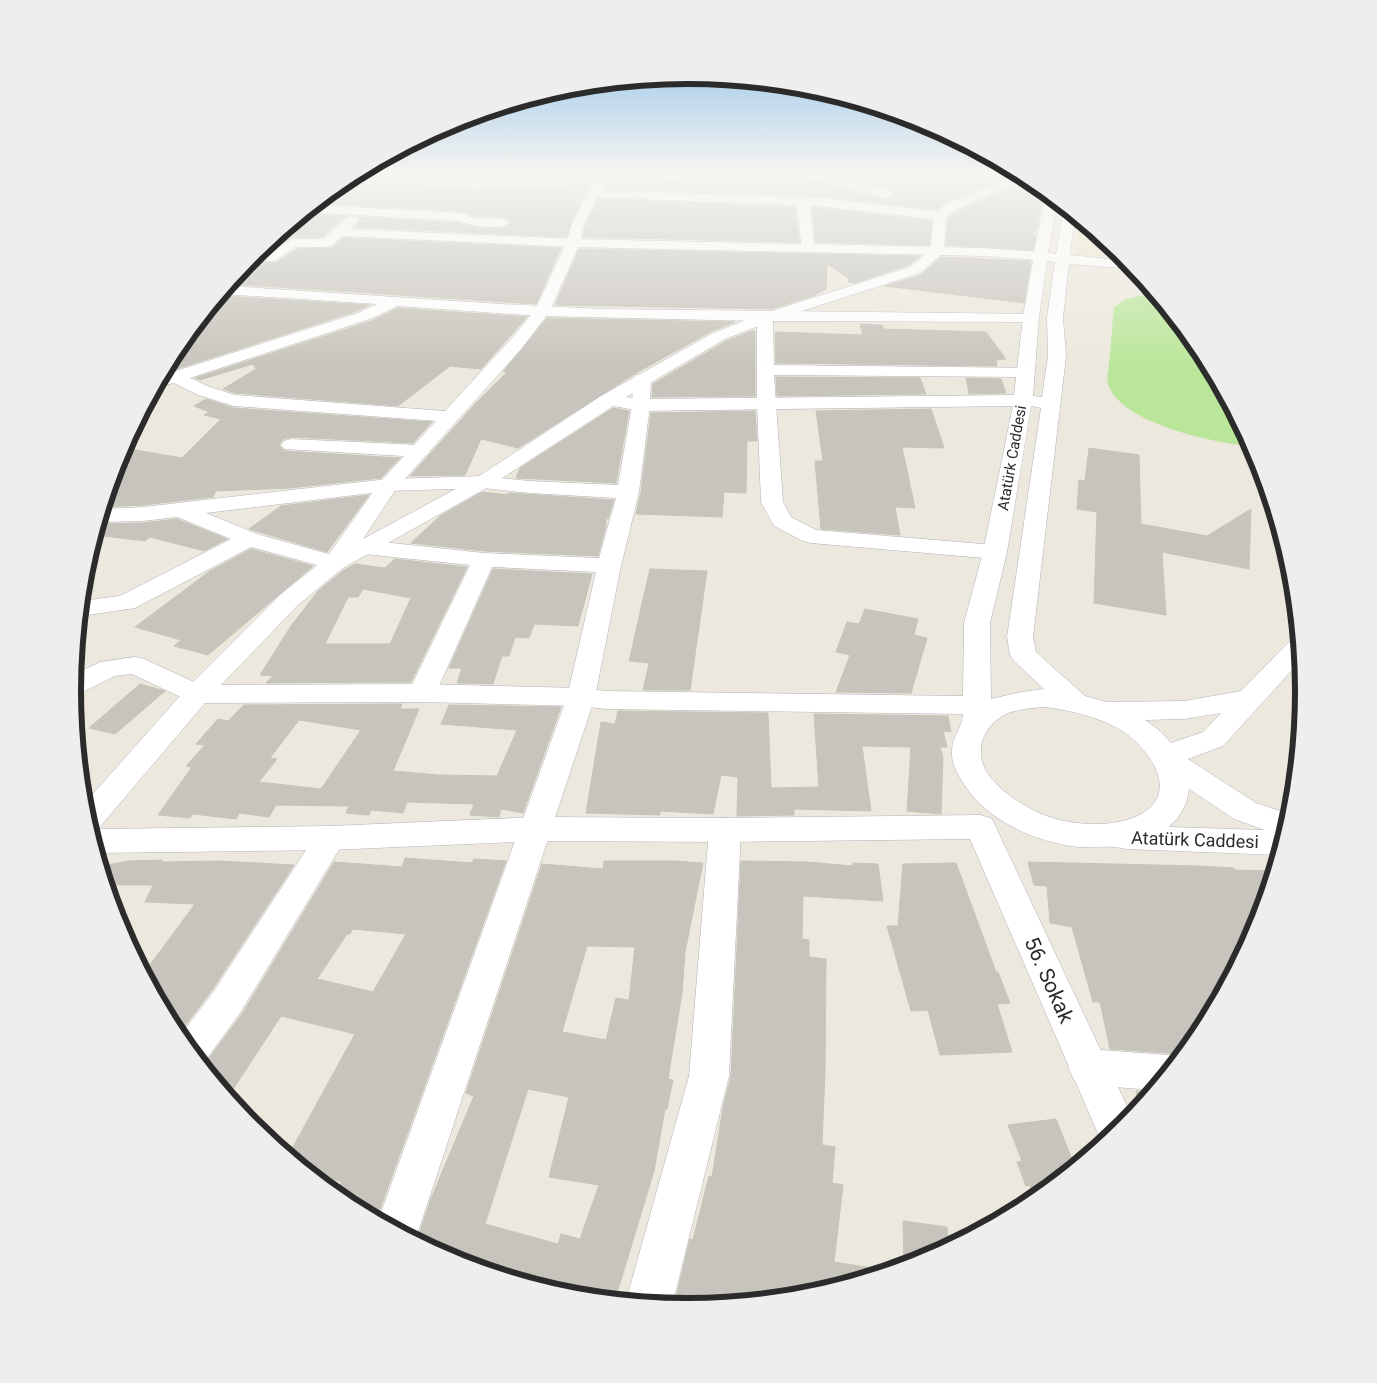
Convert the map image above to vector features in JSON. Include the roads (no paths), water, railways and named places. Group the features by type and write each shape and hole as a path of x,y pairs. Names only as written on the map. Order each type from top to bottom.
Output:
{"street":[{"path":"264,258 269,258 293,243 326,243 332,239"},
{"path":"334,563 388,485 516,344 542,311 570,239"},
{"path":"663,239 808,249 984,252 1121,265"},
{"path":"807,239 808,249"},
{"path":"94,813 197,694 289,600 334,563 483,482 608,400 719,336 765,318 915,270 938,252 940,239"},
{"name":"Atatürk Caddesi","path":"1043,239 1031,317 1023,400 995,552 977,623 977,713 968,734 966,749 981,828 1107,837 1276,843"},
{"name":"Atatürk Caddesi","path":"1065,239 1055,317 1057,356 1020,637 1023,655 1074,701"},
{"path":"233,290 398,300 455,307 542,311 765,318 809,316 1031,317"},
{"path":"169,379 364,316 398,300"},
{"path":"765,318 766,404 772,502 782,521 811,536 995,552"},
{"path":"766,370 1026,372"},
{"path":"168,379 234,400 451,416"},
{"path":"399,1225 581,697 609,566 628,492 641,405 642,379"},
{"path":"608,400 641,405 1023,400 1051,403"},
{"path":"291,445 420,451"},
{"path":"107,515 388,485 483,482 529,487 628,492"},
{"path":"177,509 249,539 334,563"},
{"path":"87,608 126,604 249,539"},
{"path":"364,547 484,560 609,566"},
{"path":"422,693 484,560"},
{"path":"1166,759 1213,739 1294,652"},
{"path":"82,682 109,668 135,665 197,694 422,693 581,697 606,700 977,713"},
{"name":"Atatürk Caddesi","path":"977,713 1018,700 1045,698 1074,701 1105,711 1131,724 1152,741 1166,759 1174,781 1171,801 1158,819 1136,831 1107,837"},
{"name":"Atatürk Caddesi","path":"1105,711 1184,710 1250,699"},
{"name":"Atatürk Caddesi","path":"1166,759 1246,810 1281,823"},
{"name":"Atatürk Caddesi","path":"968,765 981,788 1005,808 1035,825 1070,834"},
{"path":"100,841 330,838 537,829 981,828"},
{"name":"56. Sokak","path":"981,828 1114,1124"},
{"path":"651,1297 709,1076 725,830"},
{"path":"196,1045 226,1002 330,838"},
{"path":"1088,1066 1161,1072"}]}
